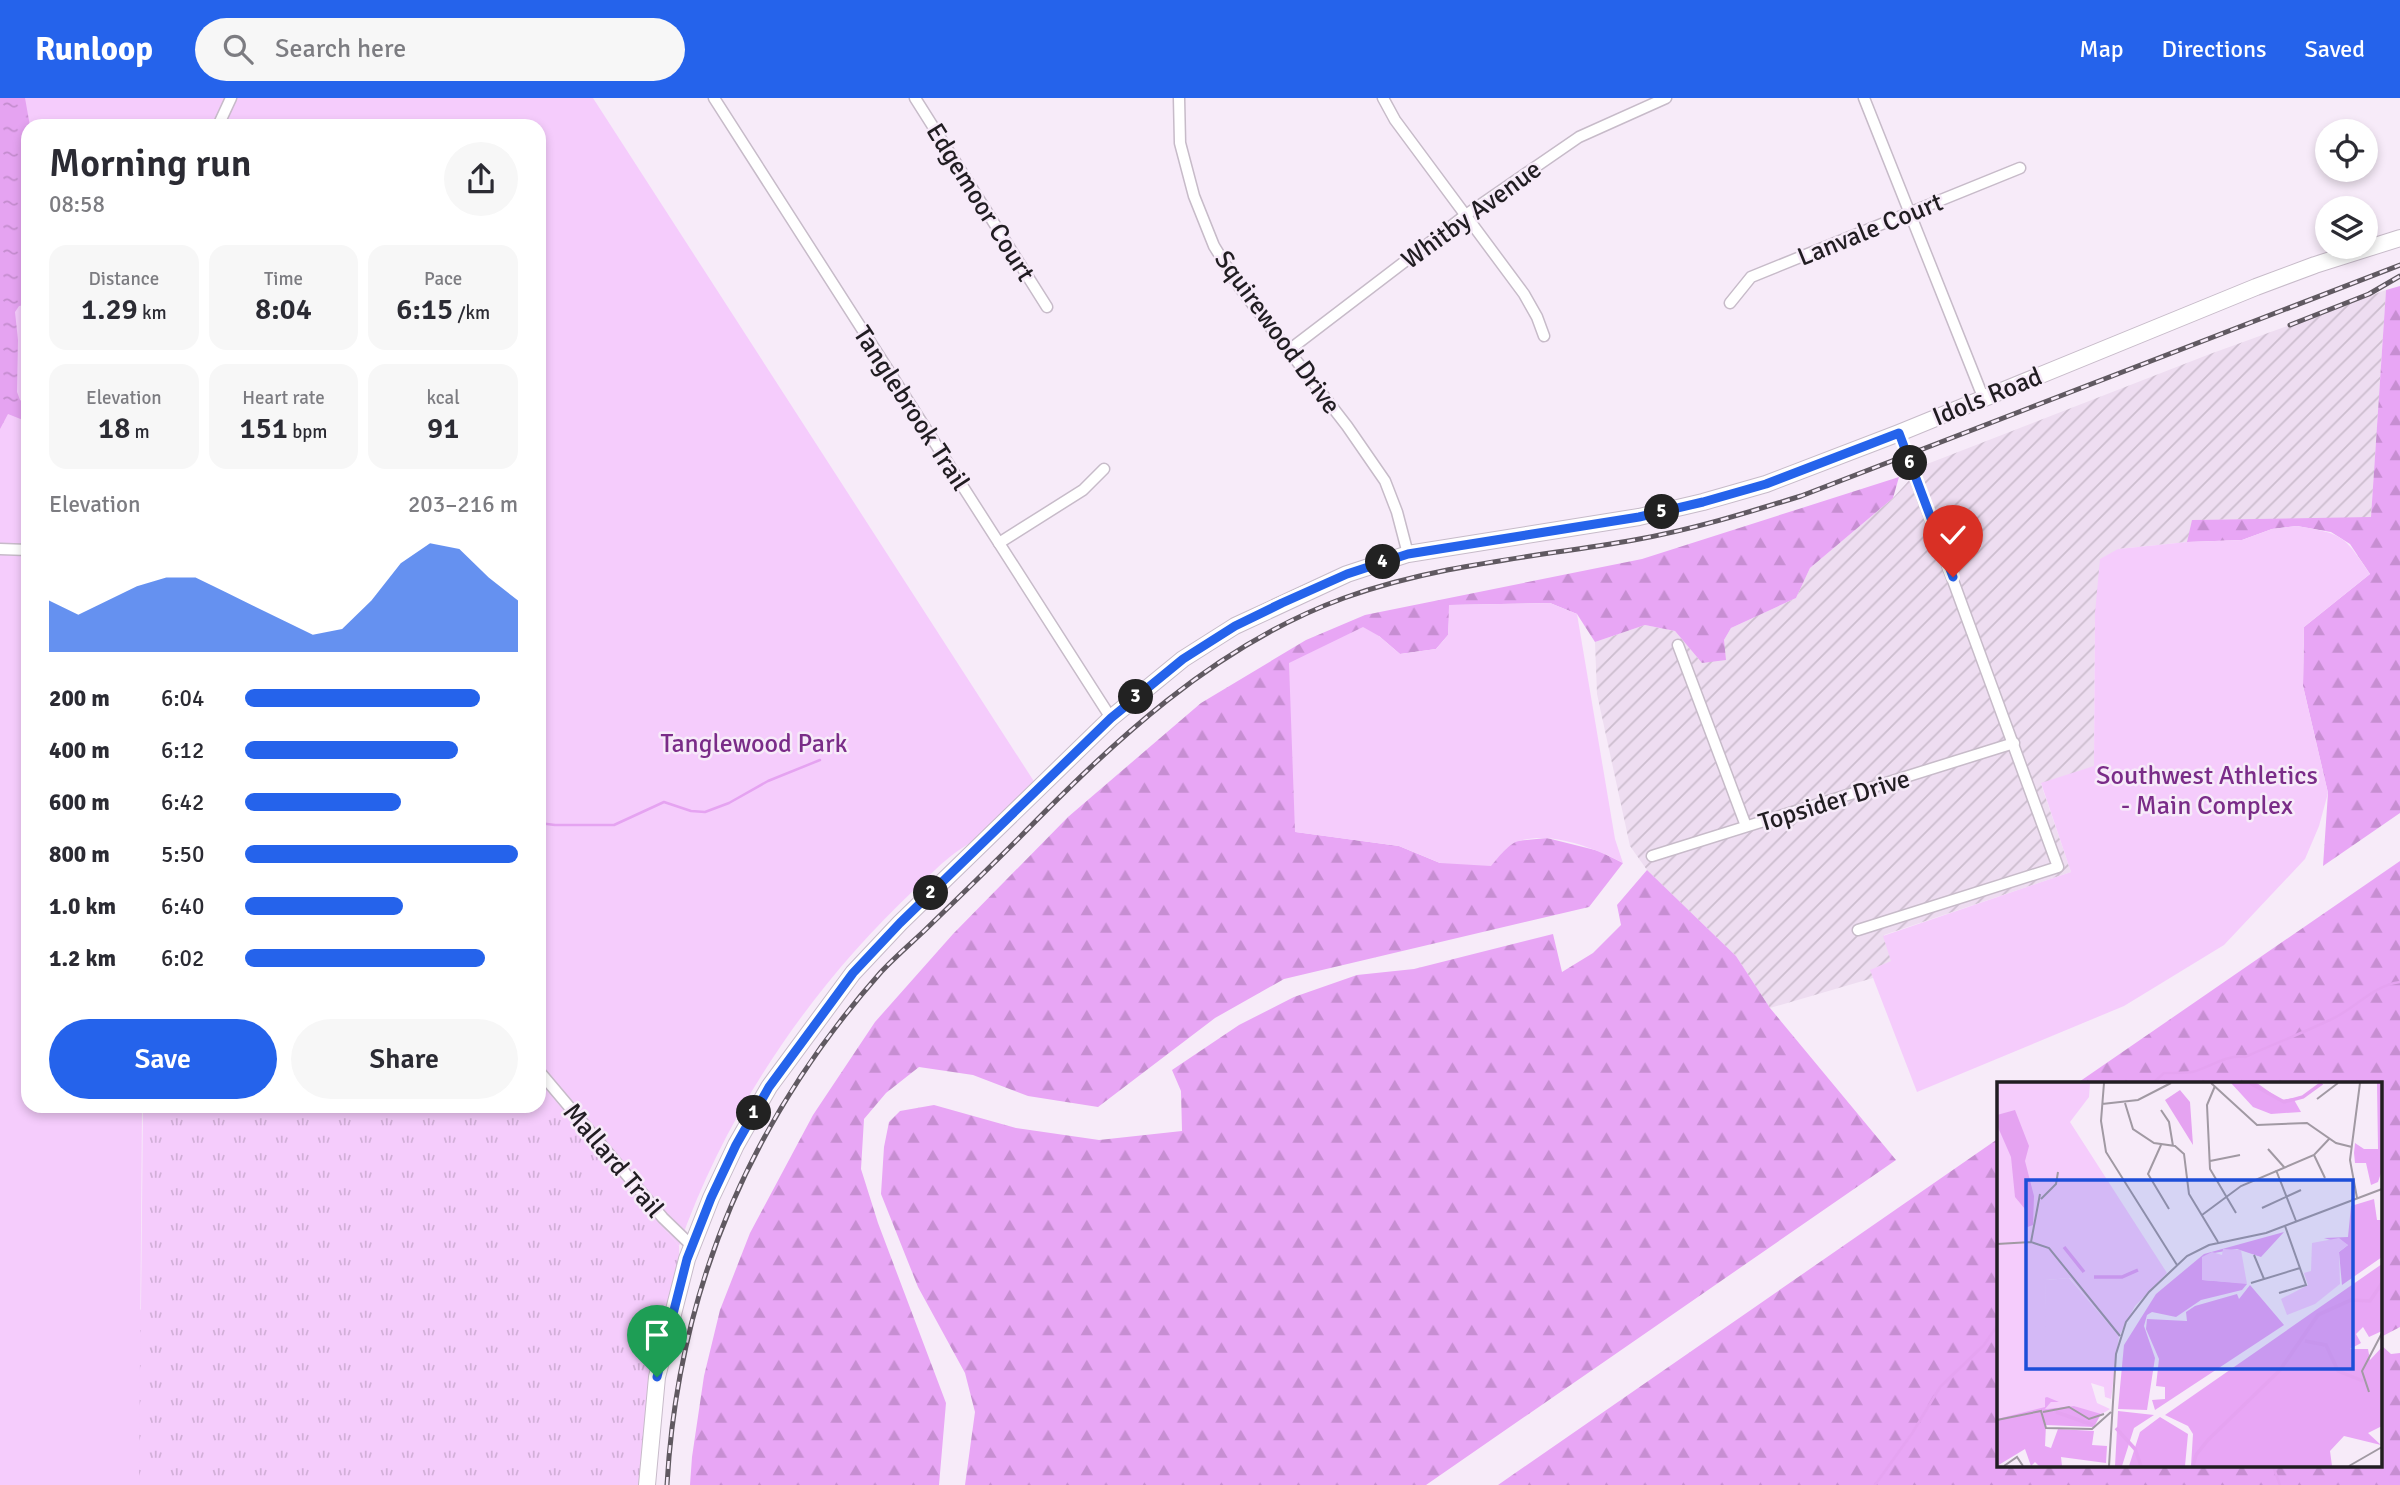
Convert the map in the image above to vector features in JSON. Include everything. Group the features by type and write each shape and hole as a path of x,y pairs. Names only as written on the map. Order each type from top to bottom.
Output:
{"street":[{"path":"221,119 231,98"},
{"name":"Tanglebrook Trail","path":"714,98 1111,718"},
{"name":"Edgemoor Court","path":"915,98 1047,307"},
{"name":"Squirewood Drive","path":"1179,98 1180,143 1194,196 1214,246 1240,288 1348,426 1385,481 1397,512 1408,554"},
{"path":"1383,98 1395,120 1524,294 1544,336"},
{"name":"Whitby Avenue","path":"1289,350 1467,214 1579,137 1666,98"},
{"path":"1864,98 1983,397"},
{"name":"Lanvale Court","path":"1730,303 1751,277 2021,168"},
{"name":"Idols Road","path":"647,1485 657,1377 692,1247 736,1145 769,1087 853,973 900,923 1111,718 1183,659 1235,626 1347,574 1408,554 1639,517 1766,484 1899,433 2261,285 2400,238"},
{"path":"1858,930 2058,867 1899,433"},
{"path":"999,543 1083,490 1104,469"},
{"path":"0,549 21,550"},
{"path":"1678,645 1746,826"},
{"name":"Topsider Drive","path":"1652,856 2014,743"},
{"name":"Mallard Trail","path":"546,1079 663,1218 692,1247"}],"shaded area":[{"path":"2386,290 2371,518 2193,520 2187,542 2118,549 2095,613 2094,767 2041,784 2071,872 1884,935 1892,961 1871,970 1873,978 1770,1008 1736,956 1647,870 1630,846 1597,694 1595,642 1645,625 1675,631 1702,663 1724,640 1731,628 1796,598 1810,568 1893,498 1922,466 2210,354"}],"green space":[{"name":"Tanglewood Park","path":"0,98 593,98 1035,783 993,827 946,860 915,889 841,967 807,1009 747,1100 721,1147 679,1246 546,1089 546,119 21,119 21,1113 142,1113 139,1485 0,1485"},
{"path":"2400,286 2400,813 2323,866 2328,793 2303,686 2304,627 2370,574 2350,544 2331,532 2297,526 2272,529 2242,540 2187,542 2192,520 2371,517 2386,290"},
{"path":"1899,477 1893,498 1810,568 1796,598 1731,628 1724,640 1726,660 1702,663 1675,631 1645,625 1595,642 1577,614 1550,603 1450,605 1448,635 1436,649 1400,654 1379,636 1296,832 1399,846 1440,863 1516,841 1547,838 1599,851 1623,863 1589,907 1284,979 1215,1018 1098,1107 1028,1096 973,1075 919,1067 886,1093 864,1119 861,1169 878,1223 946,1403 939,1485 690,1485 704,1376 720,1310 750,1233 813,1115 875,1022 953,934 1068,817 1201,703 1306,640 1365,615 1642,559"},
{"name":"Southwest Athletics - Main Complex","path":"2297,526 2324,531 2341,538 2370,574 2304,627 2303,686 2328,793 2319,826 2305,859 2224,945 2124,1006 1917,1092 1870,970 1891,961 1883,936 2071,872 2041,783 2094,766 2095,613 2100,559 2118,549 2242,540 2272,529"},
{"path":"1550,603 1577,614 1615,839 1623,863 1586,847 1545,838 1515,842 1491,866 1440,863 1399,846 1295,832 1289,663 1363,627 1379,636 1400,654 1436,649 1448,635 1449,605"},
{"path":"2400,861 2400,1327 2382,1336 2382,1082 2079,1082"},
{"path":"1647,870 1736,956 1770,1008 1896,1160 1426,1485 965,1485 975,1412 965,1373 918,1287 881,1194 884,1147 889,1122 900,1111 934,1105 1016,1128 1099,1140 1182,1131 1181,1091 1172,1070 1239,1025 1294,997 1357,975 1414,969 1553,934 1562,972 1593,953 1621,925 1617,905"},
{"path":"546,1089 679,1246 675,1279 655,1354 639,1485 0,1485 141,1309 143,1113 546,1113"},
{"path":"1997,1139 1997,1468 2382,1468 2382,1346 2391,1354 2400,1353 2400,1485 1498,1485"}],"water":[{"path":"0,98 25,98 29,119 21,119 21,306 15,312 18,340 17,392 21,401 21,419 8,414 0,429"}],"waterway":[{"path":"546,824 614,825 664,802 691,811 705,812 729,803 768,781 820,760"},
{"path":"2154,1082 2164,1073 2192,1072 2224,1059 2245,1057 2334,1018 2382,987 2400,982"},
{"path":"1875,1485 1913,1432 1940,1387 1984,1345 1997,1326"},
{"path":"2274,1468 2280,1485"}],"railway":[{"path":"667,1485 674,1412 687,1342 705,1275 729,1210 759,1147 794,1086 835,1028 886,967 1090,768 1167,700 1208,670 1251,642 1296,618 1379,586 1451,569 1655,536 1718,521 1801,496 2400,265"},
{"path":"2290,325 2369,294 2400,276"}],"route":[{"path":"657,1377 687,1259 736,1145 769,1087 853,973 900,923 1111,718 1183,659 1235,626 1347,574 1408,554 1639,517 1703,502 1766,484 1899,433 1953,577"}]}
